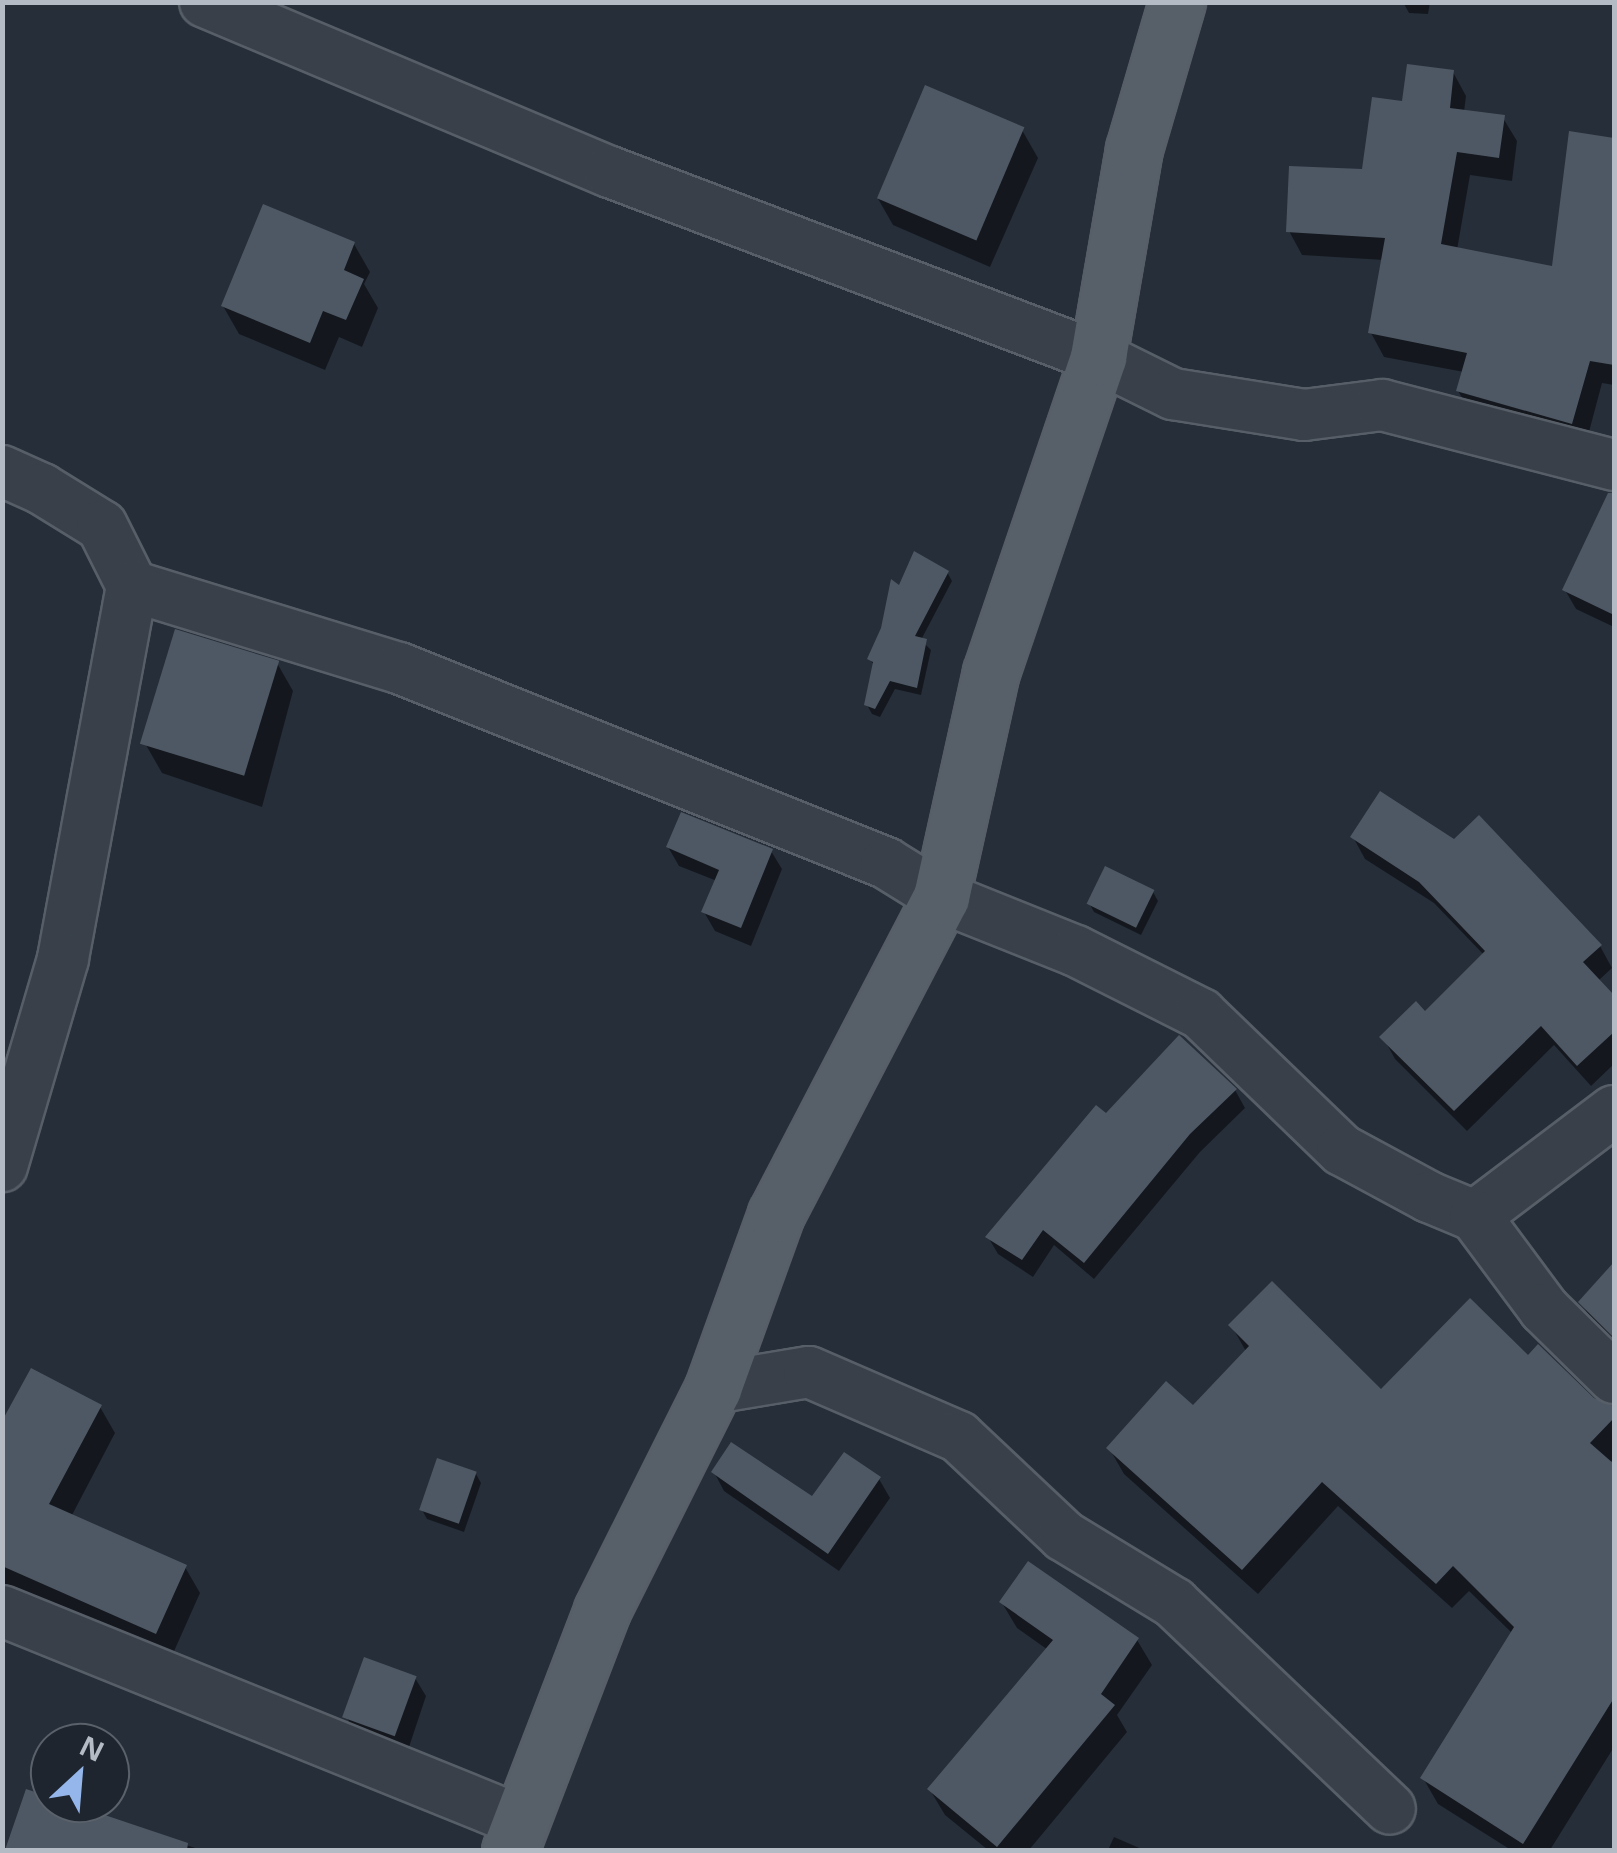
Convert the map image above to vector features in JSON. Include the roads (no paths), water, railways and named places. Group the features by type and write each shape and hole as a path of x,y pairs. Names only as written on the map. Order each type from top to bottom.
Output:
{"main road":[{"path":"516,1836 602,1610 713,1388 776,1214 941,897 990,672 1098,356 1134,149 1177,2"}],"street":[{"path":"205,2 270,16 610,172 1098,356 1173,394 1304,415 1382,405 1614,465"},
{"path":"2,472 42,489 102,526 132,586 63,959 2,1166"},
{"path":"132,586 399,668 886,863 941,897 1076,951 1201,1014 1342,1150 1429,1197 1475,1216 1544,1309 1614,1378"},
{"path":"1475,1216 1614,1111"},
{"path":"713,1388 808,1372 959,1436 1064,1536 1174,1603 1390,1809"},
{"path":"2,1611 516,1836"}]}
